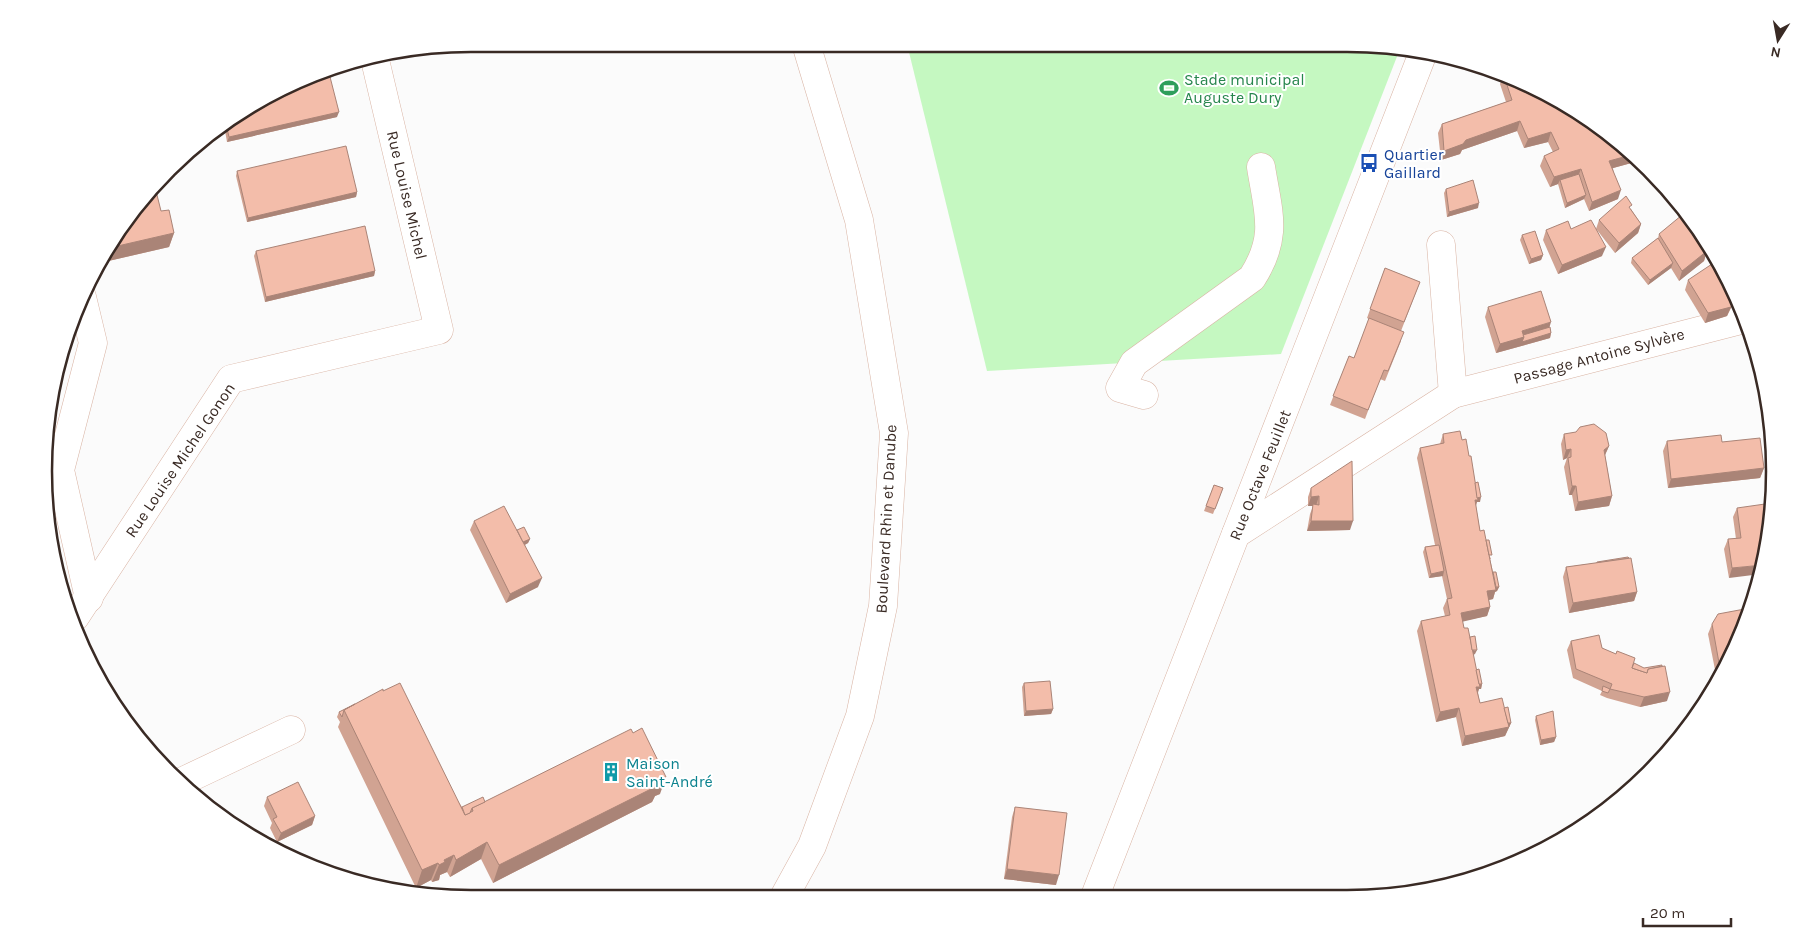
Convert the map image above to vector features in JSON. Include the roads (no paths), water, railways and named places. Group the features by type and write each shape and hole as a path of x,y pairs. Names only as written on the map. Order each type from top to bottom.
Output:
{"street":[{"name":"Boulevard Rhin et Danube","path":"788,890 812,846 860,716 883,606 894,433 859,220 808,52"},
{"name":"Rue Octave Feuillet","path":"1097,890 1420,60"},
{"name":"Rue Louise Michel","path":"377,64 439,330"},
{"path":"1144,395 1120,388 1134,363 1252,278 1264,258 1271,226 1261,167"},
{"path":"1441,245 1453,394"},
{"path":"82,607 60,470 93,343 85,309"},
{"name":"Passage Antoine Sylvère","path":"1236,534 1453,394 1737,321"},
{"name":"Rue Louise Michel Gonon","path":"82,607 231,379 439,330"},
{"path":"187,779 291,730"}],"place":[{"name":"Stade municipal Auguste Dury","path":"1169,88"},
{"name":"Quartier Gaillard","path":"1369,163"},
{"name":"Maison Saint-André","path":"611,772"}]}
